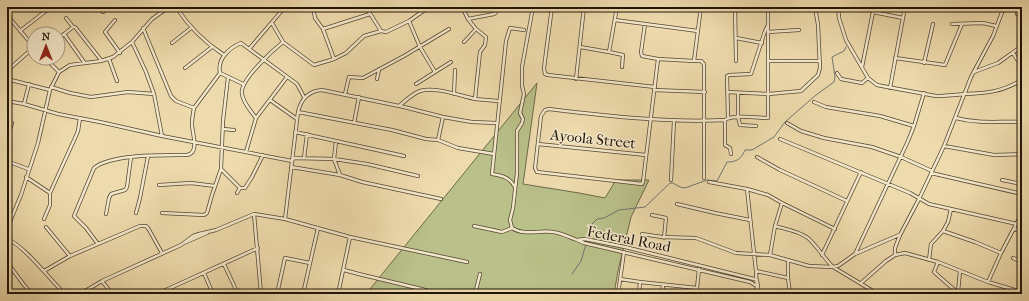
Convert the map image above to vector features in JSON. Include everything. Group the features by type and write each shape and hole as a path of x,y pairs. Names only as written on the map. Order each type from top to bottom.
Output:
{"street":[{"path":"20,31 51,7"},
{"path":"96,7 103,12 107,7"},
{"path":"176,7 191,28 212,47 224,55"},
{"path":"249,49 285,7"},
{"path":"319,7 313,8 315,18 323,29 334,59"},
{"path":"366,7 381,31"},
{"path":"272,23 283,42 314,65 334,59 346,53 364,36 381,31 386,32 409,21 429,7"},
{"path":"462,7 468,19 486,38 485,45 480,52 475,99"},
{"path":"468,19 494,14 497,11 496,7"},
{"path":"532,7 522,67 522,86 524,94 520,113 522,124 517,131 517,173 510,220 512,228 516,231 554,232 577,240"},
{"path":"552,7 544,72 548,75 655,89 705,92"},
{"path":"576,79 584,7"},
{"path":"609,52 617,7"},
{"path":"694,61 701,7"},
{"path":"735,7 736,62"},
{"path":"658,59 655,89 651,120 646,155 643,183 640,185 537,172 535,168 543,112 549,109 651,120 674,121 705,121 738,117 768,118 768,7"},
{"path":"727,92 769,94 801,91 818,75 820,61 818,25 815,7"},
{"path":"838,7 839,18 846,40 868,78 877,85 944,96 996,91 1011,86 1022,80"},
{"path":"862,68 874,7"},
{"path":"890,88 905,7"},
{"path":"895,255 894,248 944,146 974,72 1004,7"},
{"path":"1017,14 1021,7"},
{"path":"7,229 21,195 28,169 38,143 50,88 59,72 70,65 101,61 109,59 120,53 152,19 166,8"},
{"path":"873,12 903,18"},
{"path":"7,13 26,38"},
{"path":"323,29 370,14"},
{"path":"66,18 73,27 76,28 101,61"},
{"path":"115,20 105,32 120,53"},
{"path":"615,20 698,31"},
{"path":"7,26 12,21"},
{"path":"409,21 420,46 435,72"},
{"path":"952,24 983,23 996,26"},
{"path":"645,24 641,55 643,57 694,61 702,62 704,64 704,178"},
{"path":"924,62 933,24"},
{"path":"895,58 943,66 962,24"},
{"path":"731,154 730,148 726,145 727,76 752,74 762,43 764,30 768,25"},
{"path":"66,32 73,27"},
{"path":"143,28 171,96 176,101 194,108"},
{"path":"172,43 191,28"},
{"path":"515,187 508,178 492,174 498,101 506,41 510,28 524,30"},
{"path":"346,94 349,77 363,78 449,29"},
{"path":"464,42 476,29"},
{"path":"768,32 799,30"},
{"path":"66,37 84,62"},
{"path":"736,38 762,43"},
{"path":"132,42 146,72 154,94 162,136"},
{"path":"256,118 243,100 241,92 243,84 262,60 283,42"},
{"path":"98,244 86,228 74,216 94,168 104,162 131,157 190,154 193,151 194,143 192,123 194,108 220,73 219,69 224,55 229,49 240,43 297,84 304,97"},
{"path":"974,72 998,63 1022,46"},
{"path":"185,68 212,47"},
{"path":"580,47 623,55 622,67"},
{"path":"1013,53 1018,62"},
{"path":"7,71 26,54"},
{"path":"109,59 117,80"},
{"path":"768,61 820,61"},
{"path":"416,84 451,62"},
{"path":"53,66 59,72"},
{"path":"378,79 379,70"},
{"path":"454,94 456,70"},
{"path":"220,73 243,84"},
{"path":"837,73 841,79 862,83 868,78"},
{"path":"162,213 206,214 221,169 228,77"},
{"path":"246,152 256,118 287,77"},
{"path":"7,79 70,93 91,96 128,92 154,94"},
{"path":"24,104 29,84"},
{"path":"285,219 295,132 300,103 304,97 314,91 322,90 346,94 443,117 472,122 497,123"},
{"path":"399,106 408,98 420,91 429,90 475,99 498,101"},
{"path":"738,93 738,117 740,125 756,126"},
{"path":"855,254 914,126 924,93"},
{"path":"354,123 359,97"},
{"path":"408,98 410,108"},
{"path":"270,100 297,119"},
{"path":"7,101 24,104 58,114 194,143 292,160 294,158 334,159 367,164 418,176"},
{"path":"814,102 826,107 880,116 914,126"},
{"path":"298,112 426,139 438,140 458,148 494,154"},
{"path":"438,140 443,117"},
{"path":"44,219 50,206 50,193 78,131 80,118"},
{"path":"956,118 982,122 1022,122"},
{"path":"672,180 674,121"},
{"path":"7,140 12,123"},
{"path":"787,123 802,131 824,138 872,147 900,157 932,172 1022,194"},
{"path":"223,129 234,130"},
{"path":"295,132 404,156"},
{"path":"304,158 307,134"},
{"path":"780,139 910,193 929,204 1017,224"},
{"path":"336,141 334,159 340,174"},
{"name":"Ayoola Street","path":"538,144 646,155"},
{"path":"944,146 994,155 1022,154"},
{"path":"236,193 240,188 245,188 264,155"},
{"path":"136,213 148,156"},
{"path":"106,214 110,194 125,190 127,187 131,157"},
{"path":"757,157 780,170 847,201"},
{"path":"7,161 28,169"},
{"path":"291,167 340,174 362,182 441,199"},
{"path":"221,169 240,188"},
{"path":"822,255 861,172"},
{"path":"26,177 50,193"},
{"path":"1002,180 1022,184"},
{"path":"709,182 747,189 768,195 835,229"},
{"path":"160,185 191,183 215,186"},
{"path":"747,189 756,271 755,285 758,294"},
{"path":"770,255 775,226 782,203"},
{"path":"677,204 715,214 750,220"},
{"path":"929,260 931,244 943,231 948,222 951,209"},
{"path":"254,214 261,294"},
{"path":"80,294 102,281 184,243 199,234 210,232 254,214 285,219 350,237 466,262"},
{"path":"652,215 666,218 664,238"},
{"path":"988,282 1001,253 1022,215"},
{"path":"44,271 70,256 136,227 146,226 148,228 162,253"},
{"path":"474,226 502,232 512,228"},
{"path":"775,226 796,232 808,238 833,267 878,294"},
{"path":"46,227 70,256"},
{"path":"303,294 318,228"},
{"path":"1014,229 1022,231"},
{"path":"943,231 1001,253"},
{"path":"642,234 664,238 696,238 736,253 770,255 809,266 833,267 838,266 855,254 900,235"},
{"path":"338,294 350,237"},
{"path":"7,239 17,246 44,271 65,294"},
{"name":"Federal Road","path":"577,240 592,240 625,247 756,280"},
{"name":"Federal Road","path":"577,240 591,245 750,282 755,285"},
{"path":"156,294 258,248"},
{"path":"618,294 624,252"},
{"path":"861,283 886,261 895,255 905,253 938,262 988,282 1022,292"},
{"path":"277,294 284,258 310,263"},
{"path":"1013,258 1022,262"},
{"path":"788,261 790,294"},
{"path":"7,262 32,294"},
{"path":"938,262 934,272 958,294"},
{"path":"224,264 238,294"},
{"path":"698,294 697,288 700,266"},
{"path":"344,270 440,294"},
{"path":"756,271 788,278"},
{"path":"958,294 960,271"},
{"path":"204,273 213,294"},
{"path":"475,294 480,274"},
{"path":"620,279 697,288"},
{"path":"756,280 758,282 758,294"},
{"path":"102,281 112,294"},
{"path":"639,294 640,282"},
{"path":"662,294 663,285"},
{"path":"1008,294 1010,289"},
{"path":"721,294 726,292"}],"green space":[{"path":"537,83 523,184 605,198 616,180 649,180 631,217 614,294 366,294"}],"waterway":[{"path":"572,274 581,261 592,224 597,219 604,218 619,210 645,207 670,183 685,188 707,180 717,181 727,162 736,161 742,156 745,150 752,150 774,137 785,122 816,95 834,82 835,77 832,57 844,51 846,47"}]}
